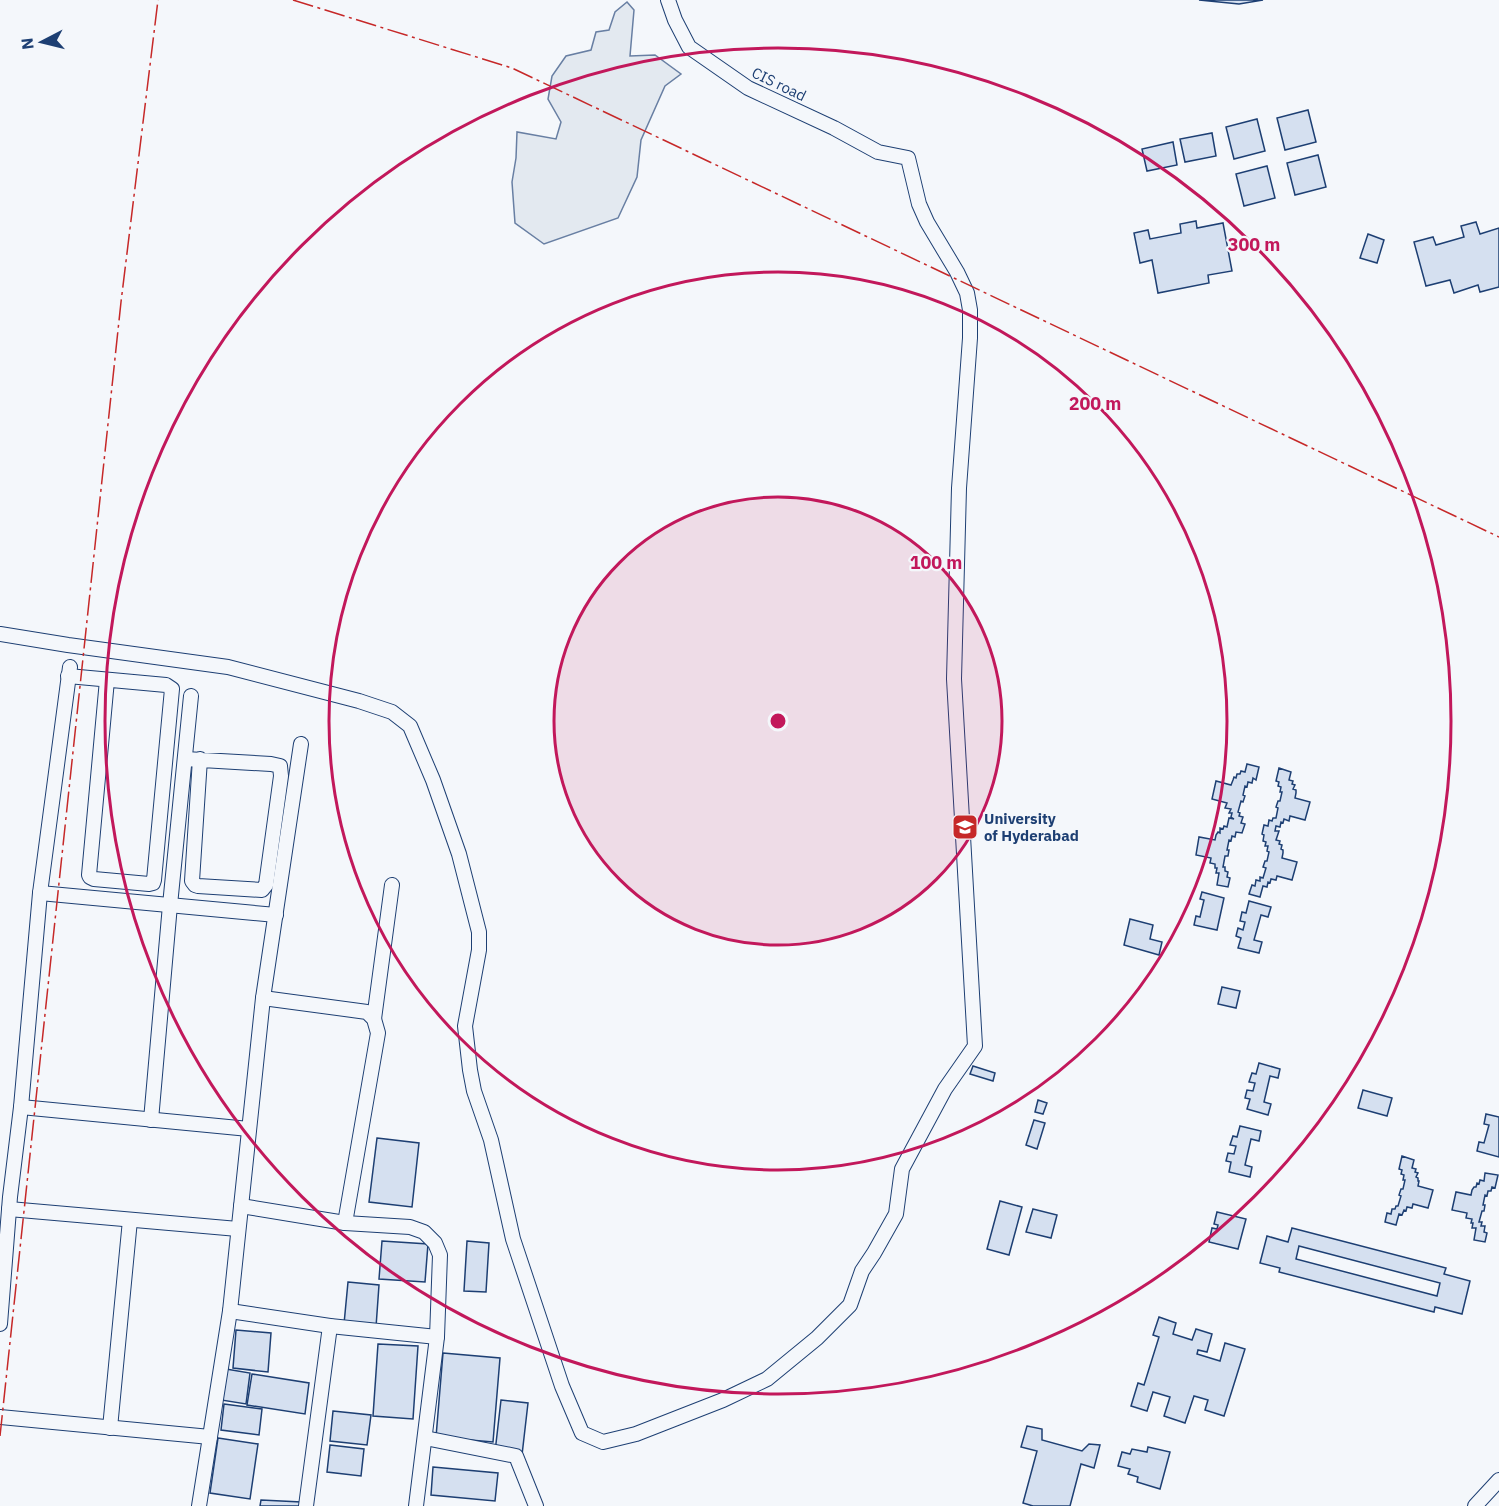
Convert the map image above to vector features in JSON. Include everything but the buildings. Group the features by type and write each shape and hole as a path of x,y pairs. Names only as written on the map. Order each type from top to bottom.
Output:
{"street":[{"name":"CIS road","path":"0,634 228,667 359,701 392,712 410,726 434,780 459,854 479,932 479,950 465,1026 474,1091 491,1140 513,1239 562,1386 582,1433 603,1442 636,1434 723,1400 767,1379 817,1338 850,1305 862,1271 896,1214 902,1169 945,1089 975,1046 954,680 958,488 970,338 970,310 967,293 957,272 927,222 908,158 878,152 834,128 748,88 689,47 668,0"},
{"path":"0,1324 7,1200 21,1107 40,893 69,671 106,680 166,685 171,688 154,880 149,884 94,879 89,875 106,680"},
{"path":"151,1120 191,696"},
{"path":"199,1506 230,1311 263,999 301,744"},
{"path":"185,759 200,759 276,764 280,766 281,776 266,885 262,891 198,886 193,883 200,759"},
{"path":"345,1223 378,1033 374,1019 392,885"},
{"path":"40,893 276,915"},
{"path":"263,999 367,1011 374,1019"},
{"path":"21,1107 249,1129"},
{"path":"7,1200 130,1220 238,1229"},
{"path":"241,1206 345,1223 410,1227 424,1232 435,1243 441,1255 437,1336 416,1506"},
{"path":"110,1428 130,1220"},
{"path":"230,1311 330,1326 437,1336"},
{"path":"306,1506 330,1326"},
{"path":"0,1417 210,1437"},
{"path":"425,1438 516,1456 536,1506"},
{"path":"1475,1506 1499,1480"}],"shaded area":[{"path":"627,2 634,10 630,56 655,55 681,74 665,86 641,140 637,177 618,218 544,244 515,223 512,182 517,132 556,139 561,122 548,99 552,76 566,56 591,50 596,32 609,30 615,12"}],"power":[{"path":"0,1436 121,302 158,0"},
{"path":"293,0 512,68 1499,537"}],"place":[{"name":"University of Hyderabad","path":"965,827"}]}
